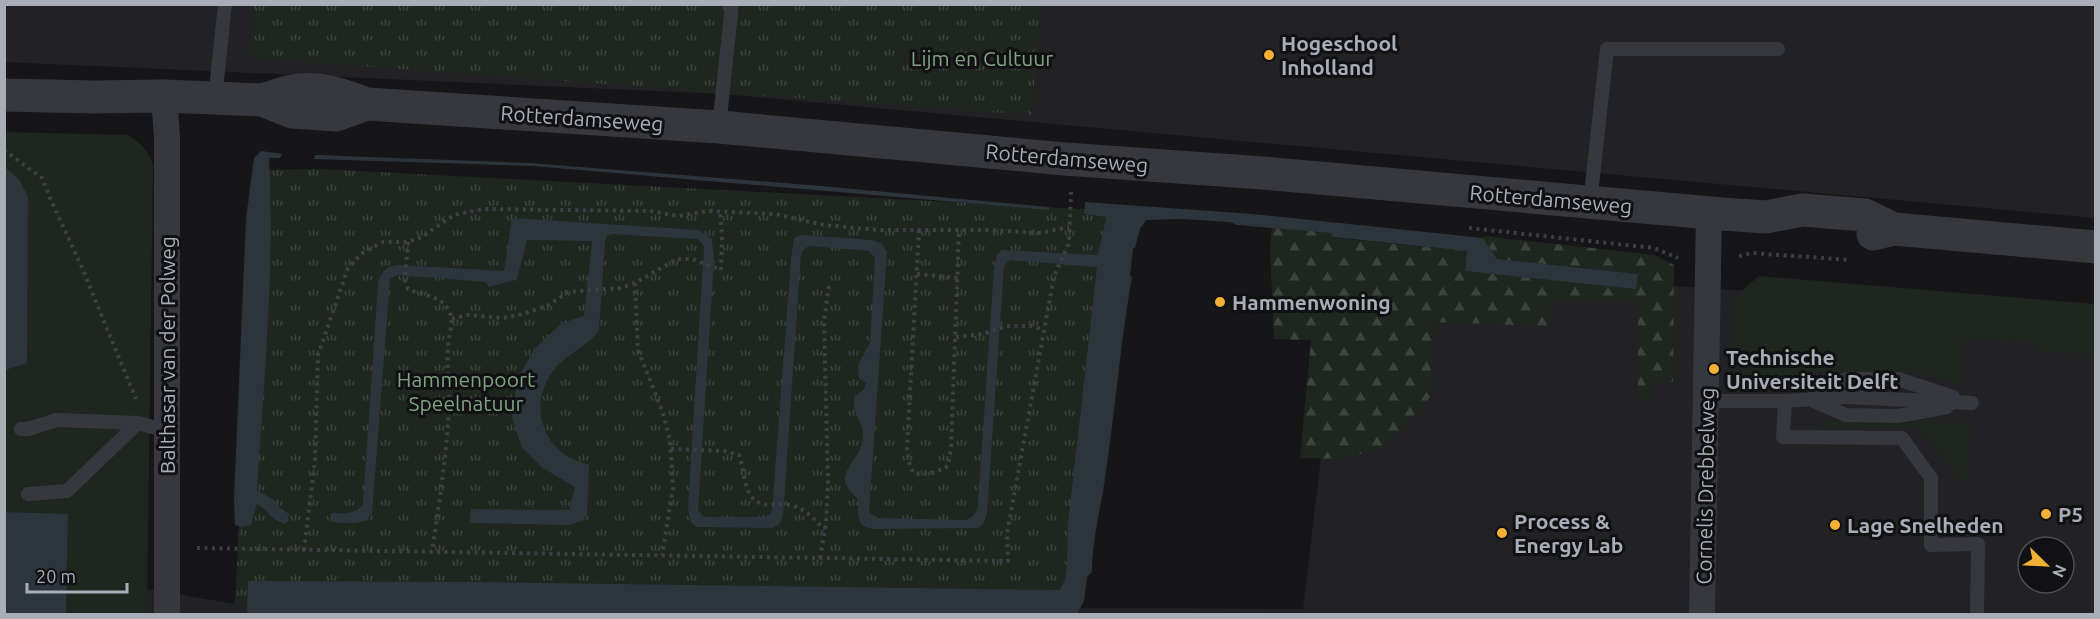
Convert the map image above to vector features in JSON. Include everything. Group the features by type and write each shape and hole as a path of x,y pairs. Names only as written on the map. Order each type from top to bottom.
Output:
{"street":[{"name":"Rotterdamseweg","path":"4,95 164,96 262,100 292,112 336,115 367,104 719,127 1065,159 1263,173 1709,213 1766,217 1802,210 1865,215 1894,229 2096,247"},
{"name":"Balthasar van der Polweg","path":"164,96 168,137 167,615"},
{"name":"Cornelis Drebbelweg","path":"1702,615 1709,213"}],"lane":[{"path":"215,99 225,4"},
{"path":"719,127 732,4"},
{"path":"1590,203 1607,49 1778,49"},
{"path":"1707,401 1874,398 1972,403 1898,379 1847,379 1809,398"},
{"path":"1785,401 1783,437 1902,438 1931,478 1931,545 1978,544 1977,615"},
{"path":"21,429 57,420 138,423 167,431"},
{"path":"28,494 67,491 138,423"}],"path":[{"path":"4,150 42,178 80,263 140,410 167,431"},
{"path":"168,548 1008,561 1007,534 1054,276 1069,243 1071,192"},
{"path":"304,550 315,460 318,356 348,268 361,254 383,242 408,242 422,237 454,215 483,209 650,211 678,216 708,211 775,214 824,225 878,230 1041,233 1069,227"},
{"path":"452,319 466,315 503,318 523,314 549,305 568,292 620,288 635,283 677,259 692,259 721,270 720,212"},
{"path":"919,230 907,448 913,473 936,474 948,466 954,402 959,230"},
{"path":"408,242 405,280 408,289 435,298 448,307 452,319 448,344 447,445 432,552"},
{"path":"917,274 958,278"},
{"path":"635,283 638,350 663,413 671,449 673,488 662,555"},
{"path":"820,558 825,530 828,482 824,321 829,285"},
{"path":"956,337 983,334 1007,326 1031,326 1044,330"},
{"path":"671,449 724,451 739,455 748,489 753,498 760,504 789,504 803,509 825,530"}],"shaded area":[{"path":"5,4 2095,5 2095,218 722,94 5,62"},
{"name":"Technische Universiteit Delft","path":"5,140 129,586 235,604 1303,609 1344,263 2095,315 2095,614 5,614"},
{"path":"261,151 282,154 280,158 269,158 270,282 257,490 274,500 289,514 285,524 276,520 257,504 251,525 242,527 235,525 234,499 246,219 254,158"},
{"path":"315,155 530,163 821,186 1049,207 1049,210 533,166 314,159"},
{"path":"5,167 19,179 28,197 27,363 5,370"},
{"path":"1085,202 1253,214 1483,238 1497,259 1638,274 1636,289 1465,271 1467,251 1333,237 1331,233 1237,225 1230,222 1182,219 1146,220 1140,229 1135,248 1133,248 1130,276 1132,277 1092,572 1087,577 1084,601 1077,614 247,613 248,581 1059,590 1063,585 1067,569 1068,523 1097,267 1010,260 1004,266 987,513 984,523 979,528 873,529 861,523 858,515 858,500 848,489 845,480 860,450 863,437 854,402 855,396 864,389 866,383 859,378 858,370 859,363 870,343 875,258 869,251 809,246 801,254 783,517 779,524 772,528 697,527 694,525 688,506 704,247 697,239 612,234 607,236 605,242 599,330 554,370 547,381 541,404 541,416 549,438 567,456 589,465 587,516 579,522 568,525 470,523 471,509 569,510 575,487 543,468 522,448 512,418 517,380 534,349 562,323 584,316 592,241 527,240 517,279 489,287 486,282 397,275 390,279 372,514 359,522 349,523 332,522 331,513 358,510 363,503 378,283 381,275 388,268 399,265 504,271 512,218 698,230 712,239 714,261 698,510 703,516 708,517 765,517 772,512 794,238 801,235 872,240 882,244 887,252 869,512 876,518 966,520 975,514 978,504 994,267 997,255 1002,250 1098,255 1106,217 1084,214"},
{"path":"5,512 68,514 66,614 5,614"}],"green space":[{"name":"Lijm en Cultuur","path":"254,5 1042,5 1031,115 249,58"},
{"path":"5,132 128,135 144,147 153,165 147,614 66,614 68,515 5,512 5,370 27,363 19,179 5,167"},
{"name":"Hammenpoort Speelnatuur","path":"321,169 1122,211 1070,607 235,604 256,170"},
{"path":"1272,227 1332,233 1337,238 1467,251 1465,271 1636,289 1638,274 1497,259 1483,238 1484,236 1655,255 1674,265 1673,382 1651,383 1650,401 1638,401 1638,302 1551,301 1550,326 1433,322 1430,397 1383,449 1355,455 1351,459 1300,458 1311,340 1274,339 1270,247"},
{"path":"1759,276 2095,304 2095,353 2036,352 2036,342 1963,340 1962,385 1924,374 1819,372 1771,388 1746,388 1733,376 1733,298"},
{"path":"1814,421 1970,423 1969,485 1960,484 1959,475 1917,427 1818,426"}],"place":[{"name":"Hogeschool Inholland","path":"1269,55"},
{"name":"Hammenwoning","path":"1220,302"},
{"name":"Technische Universiteit Delft","path":"1714,369"},
{"name":"P5","path":"2046,514"},
{"name":"Lage Snelheden","path":"1835,525"},
{"name":"Process & Energy Lab","path":"1502,533"}]}
